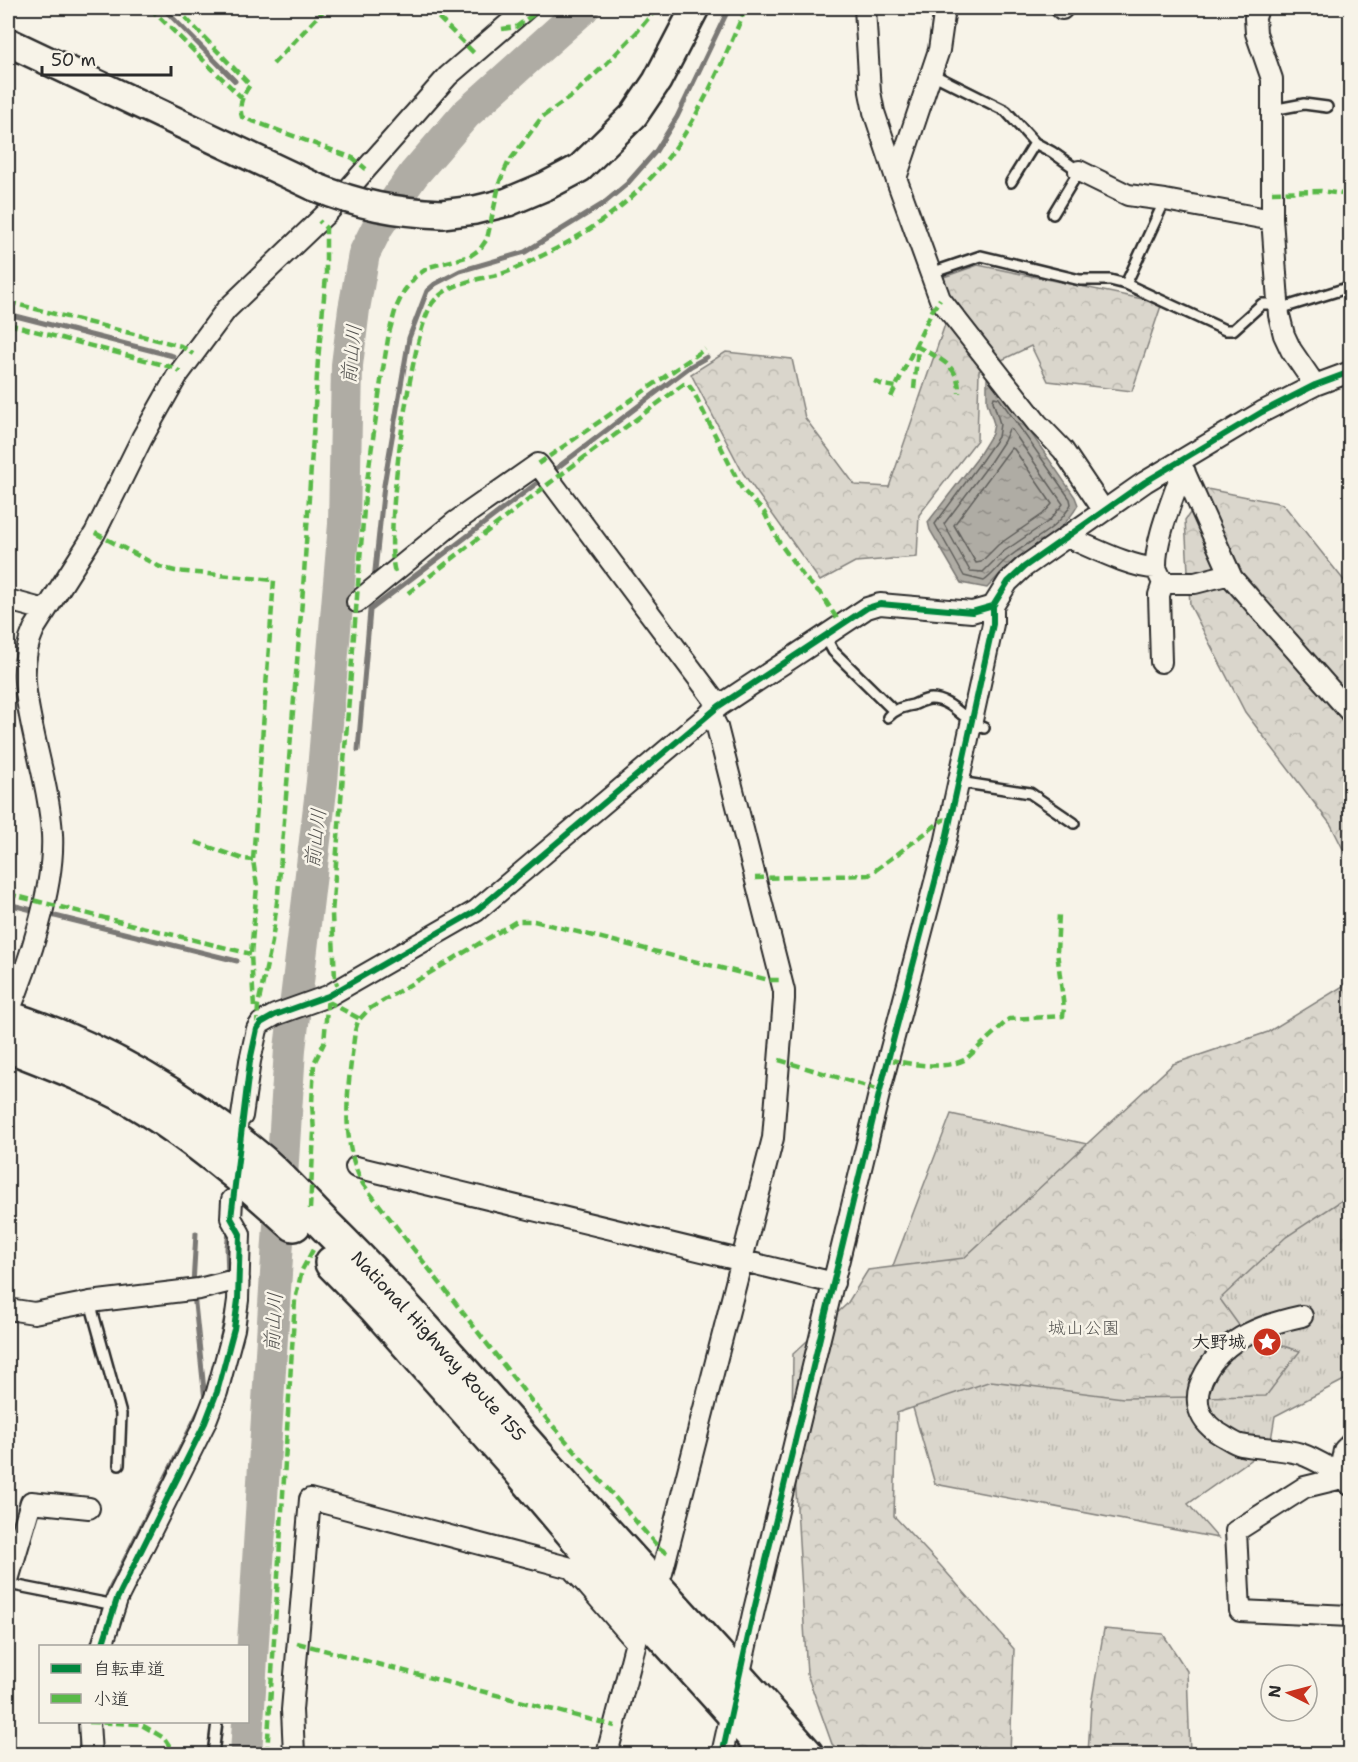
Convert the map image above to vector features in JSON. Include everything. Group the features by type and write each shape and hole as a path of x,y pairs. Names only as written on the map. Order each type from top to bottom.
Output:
{"highway":[{"name":"National Highway Route 155","path":"8,1016 105,1056 150,1081 198,1114 251,1184"},
{"name":"National Highway Route 155","path":"8,1045 128,1097 185,1132 251,1184 298,1213 386,1285 806,1755"},
{"name":"National Highway Route 155","path":"298,1213 376,1308 512,1461 596,1578 732,1712 770,1755"}],"street":[{"path":"8,1016 20,986 44,903 51,856 49,802 25,692 27,644 45,610 95,533 142,438 177,376 226,310 329,211 448,76 527,8"},
{"path":"8,42 315,187 348,200 379,208 411,213 442,214 475,210 508,202 580,168 634,115 657,81 695,8"},
{"path":"865,8 870,92 874,112 940,299 1037,423 1063,450 1104,511"},
{"path":"896,178 939,50 945,8"},
{"path":"1258,8 1255,18 1256,33 1272,79 1272,220 1279,306 1284,335 1291,350 1315,385"},
{"path":"1078,171 1128,195 1272,220"},
{"path":"722,1755 753,1614 880,1090 945,844 959,782 978,726 993,624 993,606 1008,582 1024,567 1145,482 1183,467 1262,412 1315,385 1350,372"},
{"path":"357,602 456,522 538,464 715,709 720,738 784,991 773,1138 662,1573 652,1585"},
{"path":"1183,467 1230,574 1350,712"},
{"path":"1161,662 1159,575 1155,556 1183,467"},
{"path":"1067,537 1150,568 1159,575 1195,583 1230,574"},
{"path":"8,600 45,610"},
{"path":"242,1116 250,1061 257,1029 261,1023 275,1015 328,996 476,911 715,709 867,608 880,604 972,612 993,606"},
{"path":"356,1167 834,1283"},
{"path":"103,1645 115,1605 206,1424 217,1392 234,1329 239,1279 240,1233 231,1218 251,1184"},
{"path":"8,1309 34,1313 90,1302 199,1289 239,1279"},
{"path":"1302,1316 1272,1323 1239,1338 1226,1347 1210,1365 1202,1379 1197,1404 1201,1418 1212,1430 1238,1445 1301,1454 1348,1482"},
{"path":"1348,1482 1342,1460 1344,1450 1350,1444"},
{"path":"1348,1482 1305,1487 1236,1531 1239,1611 1350,1616"},
{"path":"294,1755 292,1710 310,1499 571,1568 596,1578 636,1642 607,1755"},
{"path":"8,1582 31,1502 89,1508"},
{"path":"89,1723 91,1755"}],"lane":[{"path":"932,74 1006,111 1035,143 1078,171 1053,214"},
{"path":"1272,110 1304,104 1327,106"},
{"path":"1011,182 1035,143"},
{"path":"1126,284 1165,200"},
{"path":"931,273 981,256 1080,280 1110,280 1126,284 1225,330 1233,330 1262,304 1279,306 1350,287"},
{"path":"824,635 833,651 891,714 930,699 956,709 978,726"},
{"path":"959,782 1030,793 1074,823"},
{"path":"90,1302 121,1414 119,1465"},
{"path":"8,1582 115,1605"},
{"path":"213,1755 217,1723"}],"green space":[{"path":"978,265 1162,303 1132,391 1048,381 1031,346 979,371 977,440 919,515 917,557 855,562 820,581 743,473 691,374 726,352 792,359 805,418 855,485 889,487 951,307 941,278"},
{"path":"1207,489 1283,504 1350,588 1350,863 1331,825 1245,712 1190,605 1185,520"},
{"path":"1350,975 1350,1195 1286,1237 1220,1299 1246,1335 1300,1351 1266,1396 1123,1398 991,1381 897,1413 894,1516 1014,1649 1010,1754 842,1754 832,1744 807,1674 792,1425 793,1354 847,1304 868,1270 964,1258 1173,1064 1268,1032 1348,983"},
{"name":"城山公園","path":"951,1114 1177,1164 1350,1146 1350,1377 1275,1416 1270,1446 1188,1504 1218,1538 935,1484 881,1297"},
{"path":"1104,1629 1163,1634 1187,1671 1190,1754 1088,1754 1091,1705"}],"water":[{"path":"993,378 1075,497 1078,505 1058,530 1010,564 987,588 961,583 930,530 928,522 976,460 992,434 994,424 987,402 987,379"}],"waterway":[{"path":"163,8 235,81"},
{"name":"前山川","path":"249,1706 290,1049 322,782 344,524 347,365 364,254 378,226 414,174 466,114 584,8"},
{"path":"374,580 384,485 409,338 427,291 435,284 460,271 525,252 603,204 627,184 656,151 677,117 729,8"},
{"path":"8,314 173,356"},
{"path":"370,610 691,366 707,357"},
{"path":"358,750 371,599"},
{"path":"8,904 32,910"},
{"path":"51,915 237,961"},
{"path":"228,1278 229,1232"},
{"path":"193,1285 196,1233"},
{"path":"194,1294 205,1400"},
{"path":"220,1346 227,1311"},
{"path":"95,1637 108,1593 200,1409"},
{"path":"80,1723 81,1754"},
{"name":"前山川","path":"246,1754 248,1723"}],"marked path":[{"path":"150,8 242,98"},
{"path":"176,8 250,85 242,100 242,117 353,158 366,169"},
{"path":"273,64 326,8"},
{"path":"429,8 474,53"},
{"path":"502,29 516,27 542,8"},
{"path":"339,990 335,979 332,914 365,496 381,381 389,333 396,308 404,291 415,277 429,267 470,256 480,249 487,239 500,181 508,163 542,117 573,95 606,64 657,8"},
{"path":"395,572 392,552 393,519 401,433 417,349 425,318 434,301 457,285 508,271 560,247 602,220 640,189 673,151 696,115 746,8"},
{"path":"1272,192 1321,191 1350,195"},
{"path":"257,1027 258,1005 272,942 278,894 303,589 318,360 326,276 326,228 319,221"},
{"path":"891,397 940,299"},
{"path":"8,302 181,346 193,354"},
{"path":"8,324 175,368 180,372"},
{"path":"916,346 939,358 951,368 956,375 959,393"},
{"path":"914,389 918,348"},
{"path":"538,464 705,349"},
{"path":"874,381 896,387"},
{"path":"408,593 551,482 684,384 688,384 742,489 764,512 779,542 804,577 822,595 841,625"},
{"path":"95,533 160,567 175,571 274,580 253,860 257,886 251,954 254,1008"},
{"path":"755,878 869,875 943,820 951,819"},
{"path":"195,842 243,859 253,860"},
{"path":"8,894 251,954"},
{"path":"889,1059 928,1065 958,1062 966,1059 1009,1019 1063,1016 1057,952 1059,914"},
{"path":"667,1553 659,1548 533,1403 363,1184 350,1148 347,1109 355,1031 358,1021 369,1009 517,921 534,921 769,980 781,980"},
{"path":"310,1209 314,1132 312,1104 314,1063 324,1043 328,996"},
{"path":"327,1001 360,1019"},
{"path":"779,1060 880,1090"},
{"path":"267,1754 295,1300 302,1270 315,1246"},
{"path":"297,1643 615,1726"},
{"path":"114,1723 140,1724 164,1738 175,1754"}],"cycle path":[{"path":"722,1754 753,1614 880,1090 945,844 993,624 993,606 1008,582 1024,567 1145,482 1262,412 1315,385 1350,372"},
{"path":"102,1645 117,1599 205,1423 217,1392 234,1329 238,1300 240,1234 231,1218 250,1061 257,1029 261,1023 275,1015 328,996 476,911 719,706 867,608 880,604 972,612 993,606"}],"place":[{"name":"大野城","path":"1267,1342"}]}
